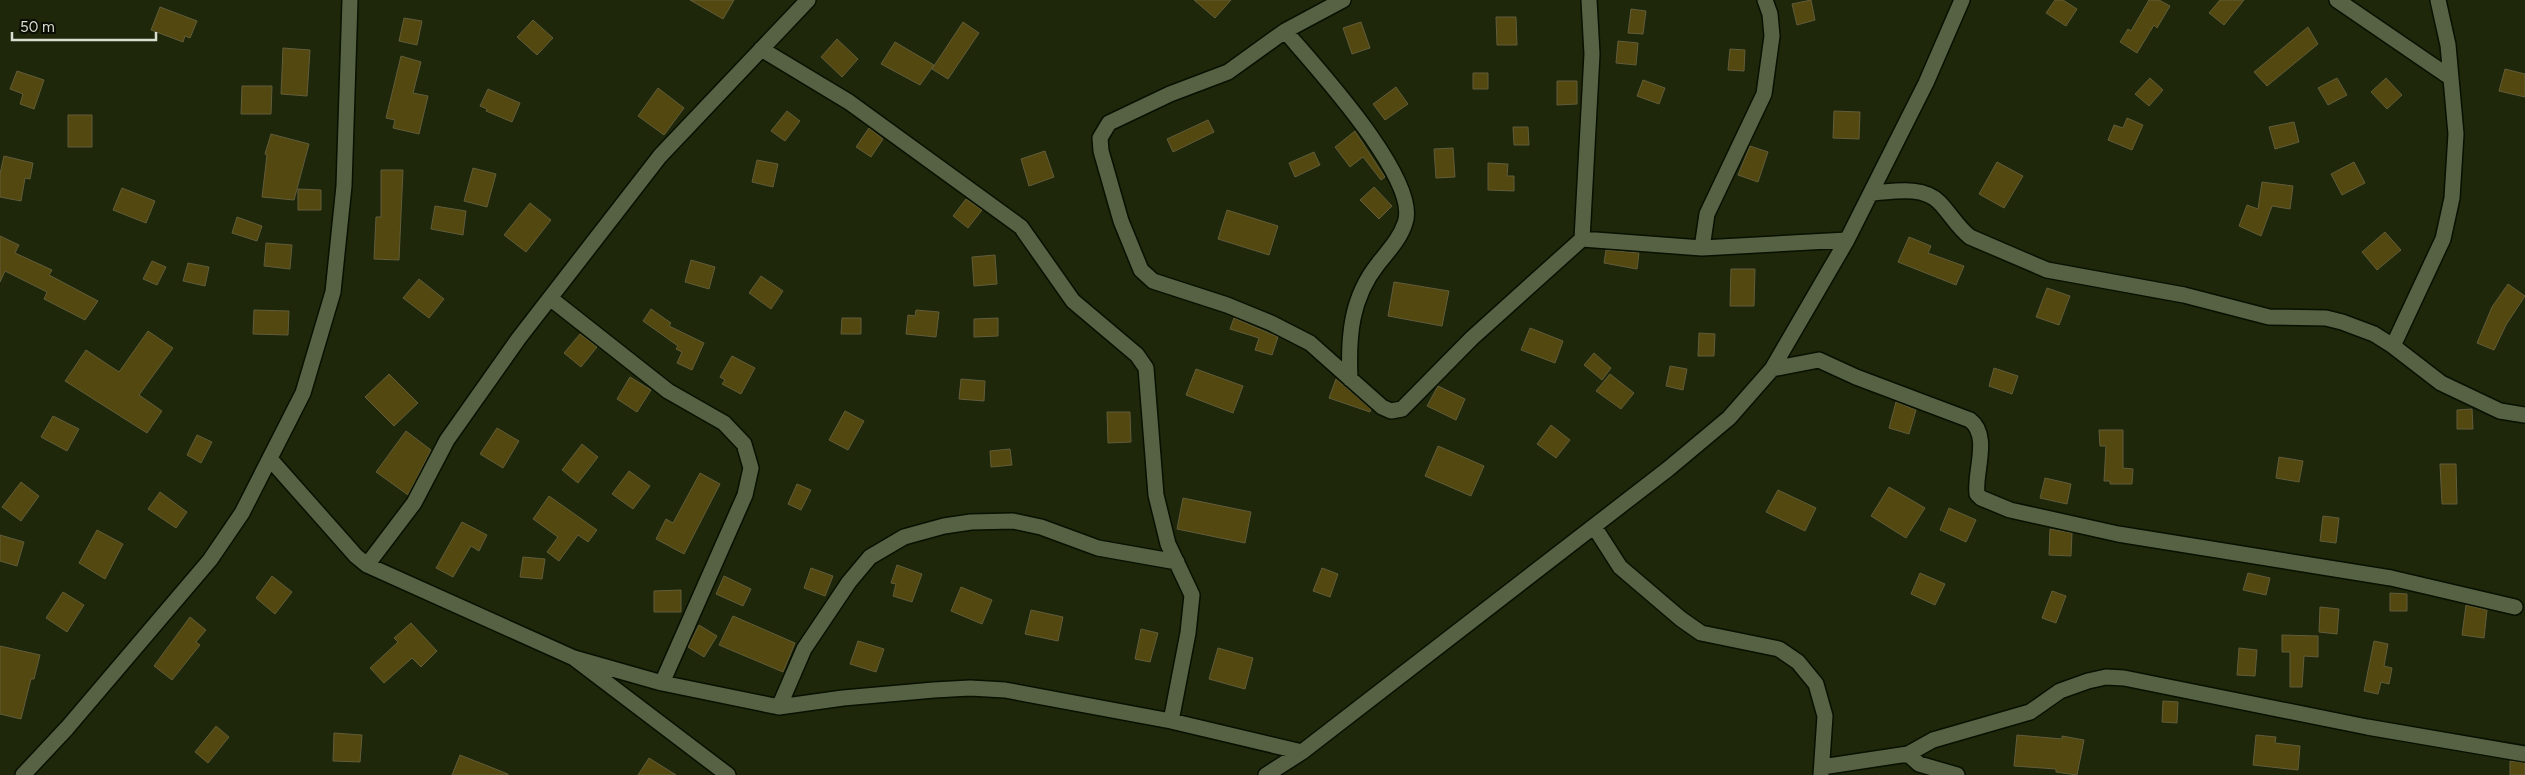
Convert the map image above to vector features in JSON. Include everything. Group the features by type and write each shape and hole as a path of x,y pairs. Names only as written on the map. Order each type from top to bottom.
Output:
{"street":[{"path":"23,775 68,728 210,560 242,513 271,460 303,393 333,292 344,186 350,0"},
{"path":"367,565 414,503 447,440 519,338 660,156 808,0"},
{"path":"1343,0 1285,31 1228,72 1170,94 1109,123 1100,138 1101,151 1121,221 1141,270 1152,281 1228,305 1271,323 1310,343 1382,407 1391,411 1402,409 1472,338 1582,239 1592,54 1589,0"},
{"path":"1702,248 1707,214 1764,94 1772,36 1770,14 1765,0"},
{"path":"1266,775 1302,752 1595,528 1729,418 1772,369 1847,240 1926,83 1962,0"},
{"path":"2337,0 2451,78"},
{"path":"2394,346 2444,239 2452,198 2456,134 2448,45 2438,0"},
{"path":"1285,31 1350,108 1381,150 1401,189 1406,206 1406,223 1376,265 1354,305 1350,331 1350,379"},
{"path":"761,49 849,102 1021,227 1072,301 1137,356 1146,368 1156,495 1168,544 1192,595 1188,632 1171,721"},
{"path":"1871,193 1918,192 1927,194 1937,200 1961,230 1970,237 2047,270 2184,295 2269,317 2326,318 2374,334 2394,346 2441,383 2500,411 2525,416"},
{"path":"1582,239 1702,248 1847,240"},
{"path":"550,298 668,391 724,423 744,444 751,468 745,495 662,683"},
{"path":"1772,369 1819,360 1856,378 1970,420 1979,430 1980,450 1977,494 2010,510 2118,534 2391,578 2515,607"},
{"path":"271,460 356,556 367,565 574,658 662,683 779,707 843,698 970,688 1005,690 1171,721 1302,752"},
{"path":"779,707 804,649 850,582 870,557 904,537 944,526 971,522 1014,521 1041,527 1098,548 1177,562"},
{"path":"1595,528 1620,567 1681,620 1702,634 1779,649 1798,662 1816,684 1824,716 1821,771 1908,754 1933,740 2030,712 2060,692 2088,681 2106,677 2124,678 2367,727 2525,754"},
{"path":"574,658 728,775"},
{"path":"1908,754 1919,764 1957,775"}],"building":[{"path":"690,0 734,0 723,19"},
{"path":"1194,0 1231,0 1215,18"},
{"path":"1811,0 1815,20 1797,25 1792,4"},
{"path":"2055,0 2063,0 2077,9 2066,26 2046,13"},
{"path":"2149,0 2159,0 2170,6 2157,28 2154,25 2137,53 2120,42 2128,29 2131,31"},
{"path":"2220,0 2244,0 2224,25 2209,13"},
{"path":"160,7 197,21 190,38 185,36 183,42 151,30"},
{"path":"1631,9 1646,11 1643,34 1628,33"},
{"path":"1496,17 1516,17 1517,45 1497,45"},
{"path":"404,18 422,21 417,45 399,41"},
{"path":"533,20 553,38 537,55 517,37"},
{"path":"963,22 979,33 948,79 932,69"},
{"path":"1361,22 1370,48 1352,54 1343,28"},
{"path":"2308,27 2318,44 2267,86 2254,72"},
{"path":"837,39 858,59 842,77 821,57"},
{"path":"1618,41 1638,43 1636,65 1616,63"},
{"path":"895,42 934,65 920,85 881,64"},
{"path":"283,48 310,50 307,96 281,94"},
{"path":"1730,49 1745,50 1744,71 1728,70"},
{"path":"401,56 421,62 413,93 428,96 419,134 393,128 395,120 386,118"},
{"path":"2505,69 2525,74 2525,97 2499,91"},
{"path":"17,71 44,80 34,109 20,104 23,94 10,89"},
{"path":"1473,73 1488,73 1488,89 1473,89"},
{"path":"2150,78 2163,90 2149,106 2135,94"},
{"path":"2337,78 2347,95 2328,105 2318,88"},
{"path":"2386,78 2402,95 2387,109 2371,92"},
{"path":"1643,80 1665,88 1659,104 1637,96"},
{"path":"1557,81 1577,81 1577,104 1557,105"},
{"path":"242,86 272,86 271,114 241,114"},
{"path":"1396,87 1408,104 1385,120 1373,104"},
{"path":"658,88 684,108 664,135 638,116"},
{"path":"488,89 520,103 512,122 486,111 487,109 480,106"},
{"path":"787,111 800,121 785,141 771,131"},
{"path":"1834,111 1860,112 1859,139 1833,138"},
{"path":"68,115 92,115 92,147 68,147"},
{"path":"2127,118 2143,125 2132,150 2108,140 2114,125 2123,128"},
{"path":"1208,120 1214,132 1173,152 1167,139"},
{"path":"2294,122 2299,142 2275,149 2269,127"},
{"path":"1513,127 1528,127 1529,145 1514,145"},
{"path":"869,128 883,139 871,157 856,147"},
{"path":"1355,131 1385,177 1381,180 1363,157 1350,167 1335,147"},
{"path":"271,134 309,144 294,200 262,197 267,155 265,154"},
{"path":"1750,146 1768,152 1758,182 1738,175"},
{"path":"1453,148 1455,177 1436,178 1434,149"},
{"path":"1045,151 1054,177 1029,186 1021,159"},
{"path":"1314,152 1320,165 1295,177 1289,163"},
{"path":"4,156 33,163 30,179 25,178 21,201 0,197 0,174"},
{"path":"757,160 778,164 773,187 752,182"},
{"path":"1997,162 2023,176 2004,208 1979,194"},
{"path":"2354,162 2365,183 2342,195 2331,174"},
{"path":"1488,163 1508,164 1507,176 1514,176 1514,191 1488,190"},
{"path":"473,168 496,174 487,207 464,201"},
{"path":"381,170 403,170 399,260 374,259 376,217 381,217"},
{"path":"2262,182 2293,186 2290,209 2272,206 2261,236 2239,226 2247,205 2258,209"},
{"path":"1374,187 1392,206 1379,219 1360,200"},
{"path":"122,188 155,201 146,223 113,210"},
{"path":"298,189 321,190 321,210 298,210"},
{"path":"966,199 982,210 968,228 953,216"},
{"path":"530,203 551,220 526,252 504,235"},
{"path":"435,206 466,211 463,235 431,229"},
{"path":"1227,210 1278,226 1269,255 1218,239"},
{"path":"237,217 262,226 257,241 232,233"},
{"path":"2385,232 2401,250 2377,270 2362,252"},
{"path":"0,236 19,245 15,253 52,270 49,275 98,301 85,320 44,299 47,292 5,271 0,282"},
{"path":"1909,237 1931,246 1928,253 1964,266 1956,285 1898,262"},
{"path":"266,243 292,245 290,269 264,266"},
{"path":"1606,250 1639,253 1637,269 1604,263"},
{"path":"995,255 997,284 974,286 972,257"},
{"path":"691,260 715,267 709,289 685,282"},
{"path":"152,261 166,267 157,285 143,279"},
{"path":"188,263 209,267 205,286 183,281"},
{"path":"1731,269 1755,269 1754,306 1730,306"},
{"path":"761,276 783,291 771,309 749,293"},
{"path":"419,279 444,299 429,318 403,298"},
{"path":"1394,282 1449,291 1442,326 1388,316"},
{"path":"2508,284 2525,296 2506,325 2494,350 2477,343 2492,307"},
{"path":"2047,288 2070,296 2059,325 2036,317"},
{"path":"651,309 671,323 669,326 704,343 692,370 677,363 682,352 676,349 678,346 643,321"},
{"path":"254,310 289,311 288,335 253,334"},
{"path":"916,310 939,312 936,337 906,334 908,315 915,316"},
{"path":"842,318 861,318 861,334 841,334"},
{"path":"998,318 998,336 974,337 974,319"},
{"path":"1234,318 1278,337 1272,355 1255,350 1259,338 1230,329"},
{"path":"1530,328 1563,341 1555,363 1521,350"},
{"path":"148,331 173,348 139,395 162,411 147,433 65,381 86,350 119,372"},
{"path":"1699,333 1715,334 1714,356 1698,356"},
{"path":"580,334 597,347 581,367 564,353"},
{"path":"1594,353 1611,368 1602,380 1584,365"},
{"path":"732,356 755,368 741,394 722,384 725,380 720,377"},
{"path":"1670,366 1687,369 1683,390 1666,386"},
{"path":"1994,368 2018,376 2012,394 1989,386"},
{"path":"1196,369 1243,386 1233,413 1186,395"},
{"path":"389,374 418,403 394,426 365,397"},
{"path":"1610,374 1634,393 1621,409 1596,391"},
{"path":"630,377 651,390 637,412 617,399"},
{"path":"961,379 985,381 984,401 959,399"},
{"path":"1336,379 1371,409 1370,412 1329,398"},
{"path":"1438,386 1465,399 1456,420 1427,406"},
{"path":"1896,402 1916,410 1909,434 1889,428"},
{"path":"2472,409 2473,429 2457,429 2457,410"},
{"path":"845,411 864,421 848,450 829,440"},
{"path":"1107,412 1130,412 1131,442 1108,443"},
{"path":"53,416 79,429 67,451 41,437"},
{"path":"1551,425 1570,440 1556,458 1537,444"},
{"path":"497,428 519,441 503,468 480,454"},
{"path":"2099,430 2123,430 2123,468 2133,469 2132,484 2110,484 2110,481 2104,481 2106,446 2100,446"},
{"path":"406,431 431,450 408,495 376,472"},
{"path":"197,435 212,442 201,463 187,455"},
{"path":"582,444 598,457 578,483 562,470"},
{"path":"1438,446 1484,466 1471,496 1425,476"},
{"path":"1010,449 1012,465 991,467 990,451"},
{"path":"2279,457 2303,461 2299,482 2276,478"},
{"path":"2440,464 2456,464 2457,504 2442,504"},
{"path":"629,471 650,486 633,509 612,494"},
{"path":"700,473 720,484 684,554 656,539 666,519 673,523"},
{"path":"2045,478 2071,484 2067,504 2040,498"},
{"path":"21,482 39,496 21,521 2,507"},
{"path":"797,484 811,490 801,510 788,504"},
{"path":"1889,487 1925,508 1906,538 1871,516"},
{"path":"1778,490 1816,508 1805,531 1766,512"},
{"path":"160,492 187,512 176,528 148,509"},
{"path":"549,496 597,530 588,542 578,535 559,561 547,552 558,537 533,519"},
{"path":"1183,498 1251,512 1245,543 1177,529"},
{"path":"1949,508 1976,520 1966,542 1940,530"},
{"path":"2323,516 2339,518 2336,543 2320,541"},
{"path":"462,522 487,535 479,551 471,546 453,577 436,568"},
{"path":"2050,529 2072,533 2071,556 2049,555"},
{"path":"97,530 123,544 105,579 79,563"},
{"path":"0,535 24,542 17,566 0,561"},
{"path":"523,557 545,559 542,579 520,577"},
{"path":"897,565 922,574 912,602 893,596 896,584 891,583"},
{"path":"811,568 833,576 825,596 804,588"},
{"path":"1322,568 1338,574 1330,597 1313,591"},
{"path":"1920,573 1945,584 1935,605 1911,594"},
{"path":"2248,573 2270,578 2266,595 2243,590"},
{"path":"272,576 292,592 275,614 256,598"},
{"path":"724,576 751,589 743,606 716,594"},
{"path":"961,587 992,600 982,624 951,611"},
{"path":"681,590 681,612 654,612 654,591"},
{"path":"2052,591 2066,596 2056,623 2042,618"},
{"path":"63,592 84,605 67,632 46,618"},
{"path":"2390,593 2407,594 2407,611 2390,611"},
{"path":"2466,605 2487,610 2484,638 2462,635"},
{"path":"2320,607 2339,609 2337,634 2319,632"},
{"path":"1031,610 1063,617 1058,641 1025,634"},
{"path":"733,616 795,643 783,672 719,645"},
{"path":"190,617 206,630 196,642 200,645 172,680 154,666"},
{"path":"411,623 437,651 421,667 412,658 384,683 370,668 398,642 394,638"},
{"path":"699,625 717,636 704,657 688,647"},
{"path":"1141,629 1158,633 1150,662 1135,659"},
{"path":"2282,635 2318,636 2318,657 2304,656 2302,687 2290,687 2290,652 2282,652"},
{"path":"858,641 884,649 876,672 850,664"},
{"path":"2374,641 2388,644 2384,666 2392,668 2389,684 2381,682 2378,694 2364,691"},
{"path":"0,646 40,655 34,679 31,679 21,719 0,714"},
{"path":"1218,648 1253,658 1245,689 1209,679"},
{"path":"2239,648 2257,650 2255,676 2237,675"},
{"path":"2163,701 2178,702 2177,723 2162,722"},
{"path":"216,726 229,737 208,763 195,752"},
{"path":"334,733 362,735 360,762 333,761"},
{"path":"2017,735 2062,739 2062,736 2084,740 2077,775 2056,772 2056,769 2014,766"},
{"path":"2256,735 2276,737 2275,743 2300,746 2298,770 2253,765"},
{"path":"460,755 508,774 508,775 452,775"},
{"path":"649,758 676,775 638,775"},
{"path":"2510,761 2525,763 2525,775 2510,775"}]}
